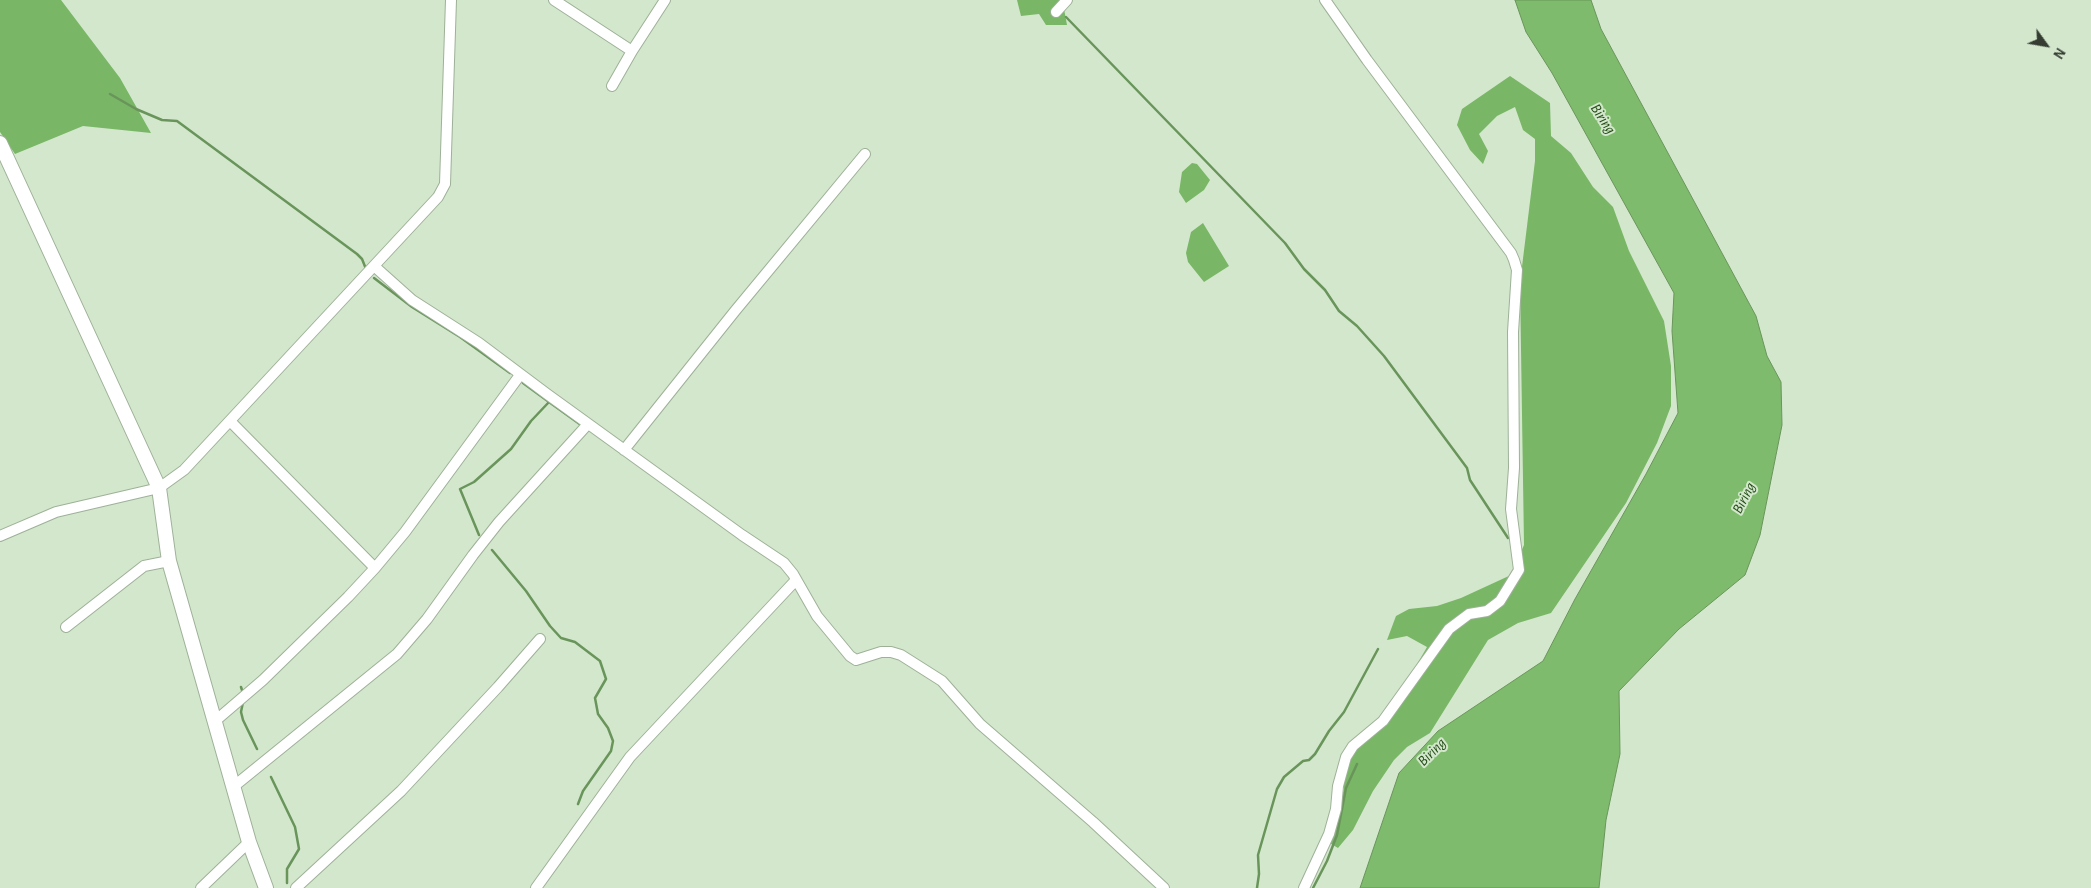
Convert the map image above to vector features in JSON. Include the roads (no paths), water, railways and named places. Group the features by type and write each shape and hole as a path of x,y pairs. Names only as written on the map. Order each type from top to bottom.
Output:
{"street":[{"path":"0,536 56,512 159,488 184,470 438,197 445,184 451,0"},
{"path":"554,0 632,51"},
{"path":"612,86 665,0"},
{"path":"1056,12 1067,0"},
{"path":"1304,888 1329,834 1336,809 1338,786 1346,756 1352,746 1383,721 1449,629 1469,614 1487,611 1500,601 1520,570 1511,509 1514,468 1513,332 1517,270 1514,260 1511,253 1373,68 1325,0"},
{"path":"0,143 159,488 169,561 249,842 266,888"},
{"path":"624,450 735,311 865,154"},
{"path":"374,266 412,300 479,343 520,375 784,563 817,616 850,656 856,660 881,652 891,652 901,655 942,681 980,724 1093,822 1164,888"},
{"path":"214,722 263,680 348,598 375,568 405,532 520,375"},
{"path":"230,421 375,568"},
{"path":"233,787 397,654 427,619 472,555 499,522 588,424"},
{"path":"66,627 144,566 169,561"},
{"path":"536,888 630,757 796,580"},
{"path":"296,888 401,791 540,639"},
{"path":"201,888 249,842"}],"water":[{"name":"Biring","path":"1515,0 1591,0 1601,29 1756,316 1767,356 1781,382 1782,425 1760,535 1745,575 1679,629 1619,691 1620,754 1606,820 1599,888 1360,888 1399,773 1438,731 1543,661 1575,599 1646,474 1678,413 1672,331 1674,293 1552,73 1526,32"}],"waterway":[{"path":"1066,17 1285,243 1304,269 1325,290 1339,311 1357,326 1384,356 1467,468 1470,480 1508,538"},
{"path":"110,94 136,109 162,120 177,121 357,254 362,259 366,269"},
{"path":"374,278 412,307 460,337 510,373"},
{"path":"479,535 460,489 474,482 511,449 531,421 549,402 523,383"},
{"path":"549,402 581,425"},
{"path":"492,550 561,638 575,642 600,661 606,679 595,698 598,714 608,728 613,741 611,751 583,791 578,804"},
{"path":"1257,888 1259,874 1258,855 1277,789 1284,777 1303,761 1309,760 1315,754 1329,731 1344,712 1378,649"},
{"path":"241,687 243,693"},
{"path":"243,702 241,712 243,720 257,749"},
{"path":"1313,888 1327,861 1337,835 1346,788 1357,764"},
{"path":"271,777 295,827 299,849 287,869 287,883"}]}
